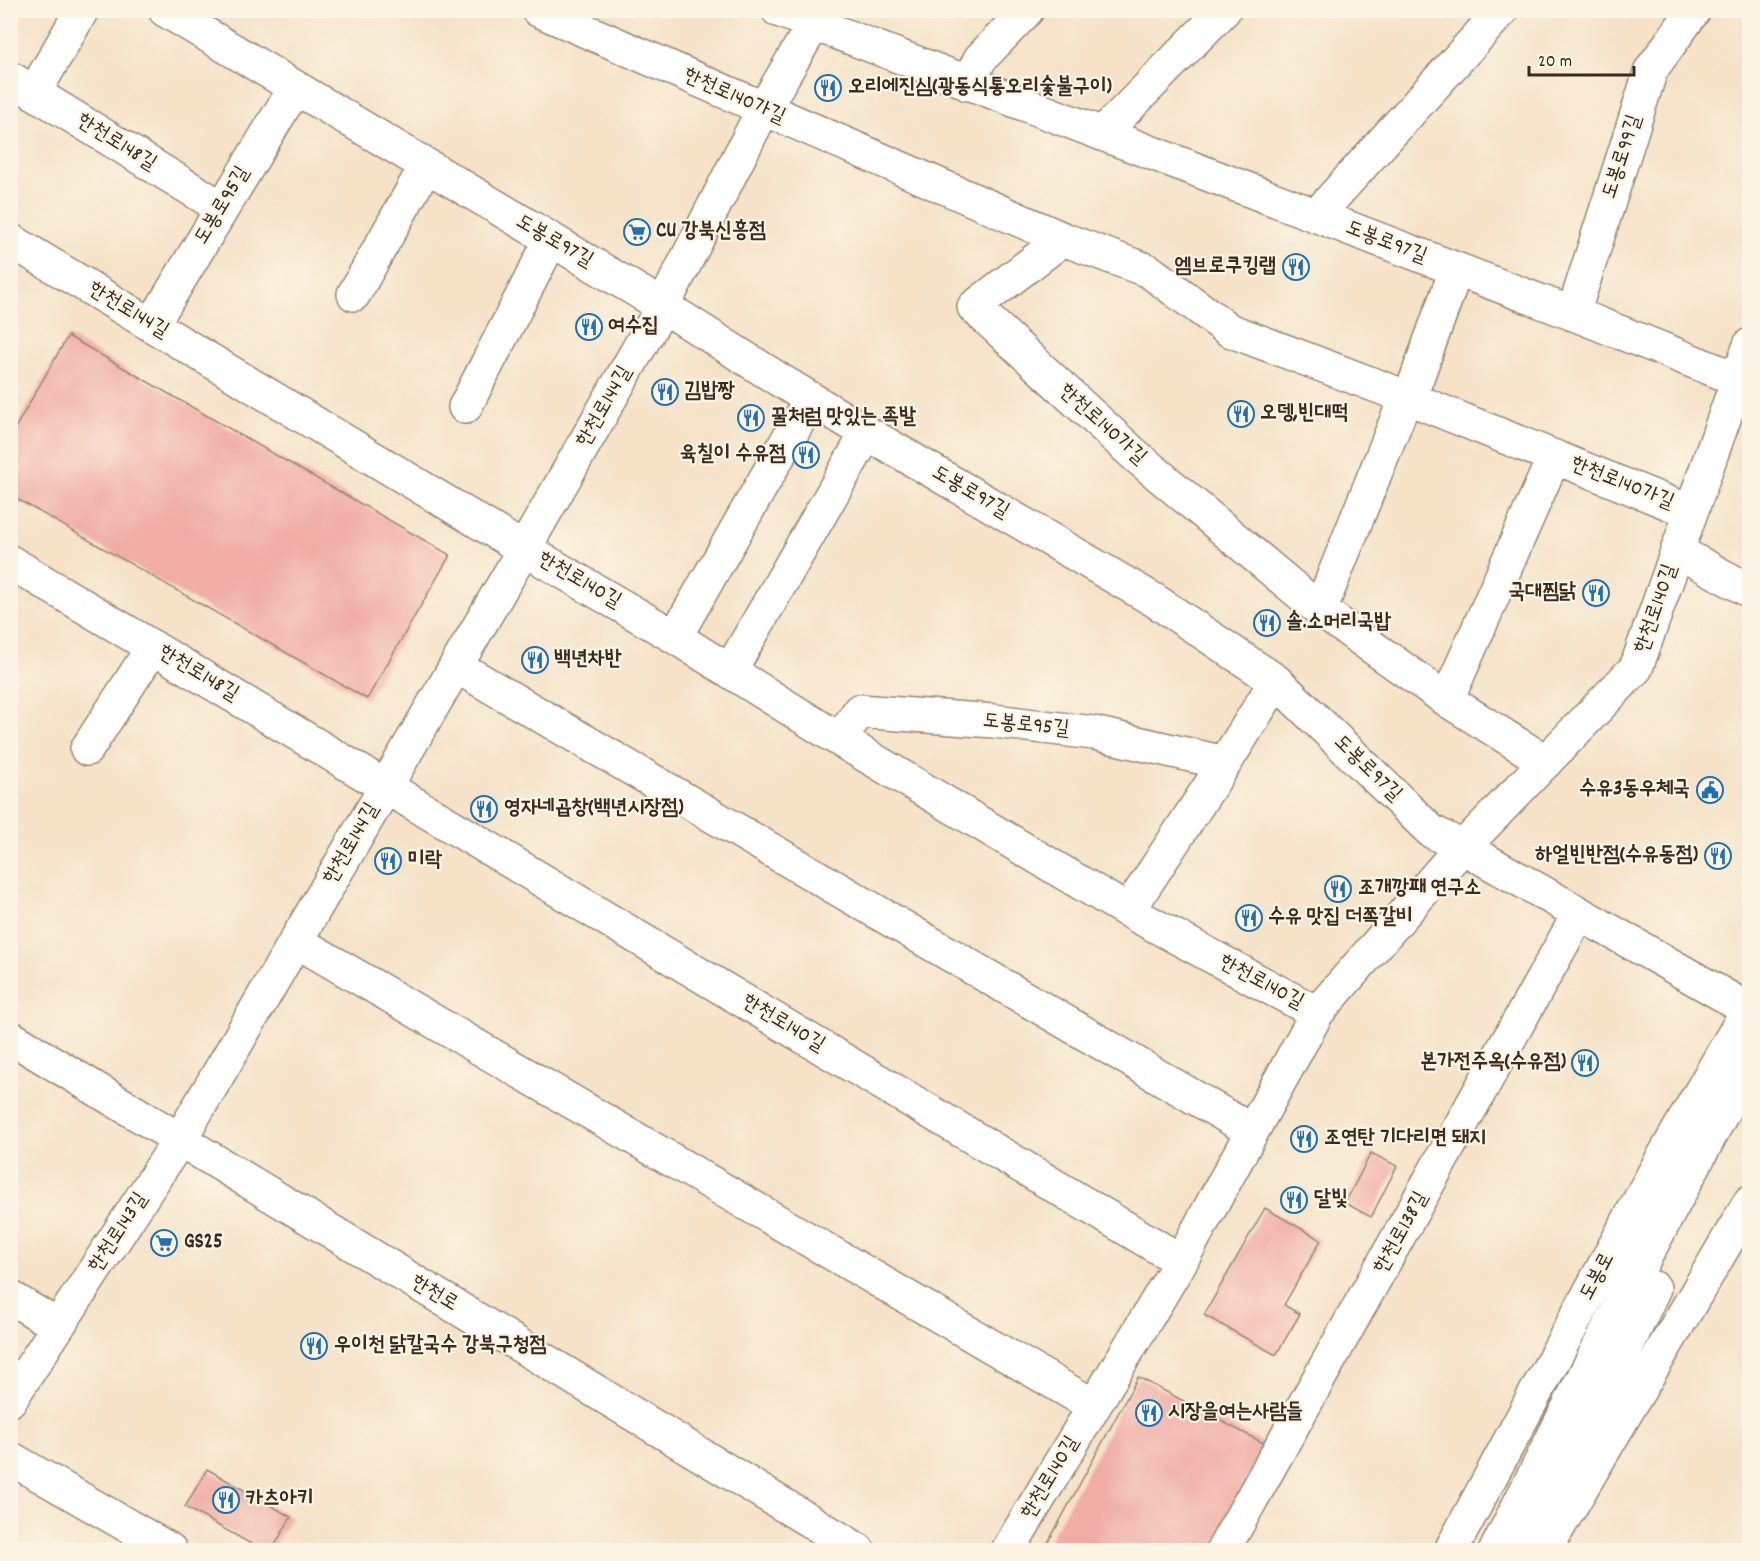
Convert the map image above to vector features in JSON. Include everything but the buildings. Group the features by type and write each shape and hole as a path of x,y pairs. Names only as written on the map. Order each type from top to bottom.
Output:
{"street":[{"path":"22,85 82,10"},
{"name":"도봉로97길","path":"165,10 663,306 867,433 1154,600 1276,681 1431,831 1749,1008"},
{"name":"한천로140가길","path":"538,10 1063,239 1149,271 1229,330 1406,397 1691,512"},
{"name":"도봉로97길","path":"778,10 818,18 968,84 1573,314 1743,382"},
{"path":"968,84 980,59 1027,10"},
{"path":"1102,134 1224,10"},
{"path":"1316,216 1502,10"},
{"name":"도봉로99길","path":"1573,314 1652,70 1694,10"},
{"name":"한천로144길","path":"180,1139 663,306 763,110 818,18"},
{"name":"한천로148길","path":"22,85 222,208"},
{"name":"도봉로95길","path":"152,325 295,88"},
{"path":"354,294 426,166"},
{"name":"한천로140가길","path":"1063,239 974,307 1136,456 1320,610 1447,700 1546,762"},
{"name":"한천로144길","path":"10,240 524,549"},
{"path":"465,407 551,240"},
{"path":"1320,610 1406,397 1414,386 1456,270"},
{"name":"한천로140길","path":"1008,1551 1181,1261 1317,1013 1464,848 1636,668 1691,512 1743,382 1749,345"},
{"path":"675,637 811,399"},
{"path":"730,671 867,433"},
{"name":"한천로140가길","path":"1447,700 1554,457"},
{"name":"한천로140길","path":"524,549 675,637 840,740 1128,911 1317,1013"},
{"path":"1677,551 1749,591"},
{"name":"한천로148길","path":"10,562 386,786"},
{"path":"87,749 153,647"},
{"path":"456,666 1252,1131"},
{"path":"1128,911 1276,681"},
{"name":"도봉로95길","path":"840,740 859,711 994,721 1094,734 1225,763"},
{"name":"한천로140길","path":"386,786 1181,1261"},
{"name":"한천로138길","path":"1222,1551 1579,914"},
{"path":"296,941 1094,1406"},
{"name":"도봉로","path":"1451,1551 1653,1175 1749,1008"},
{"name":"한천로","path":"10,1037 858,1551"},
{"path":"1496,1551 1635,1276 1749,1061"},
{"path":"1520,1551 1603,1398 1682,1229 1749,1109"},
{"name":"한천로143길","path":"10,1400 180,1139"},
{"path":"1545,1551 1749,1202"},
{"path":"10,1297 58,1326"},
{"path":"10,1458 170,1551"}],"place":[{"name":"오리에진심(광동식통오리숯불구이)","path":"828,88"},
{"name":"CU 강북신흥점","path":"637,232"},
{"name":"엠브로쿠킹랩","path":"1296,267"},
{"name":"여수집","path":"589,327"},
{"name":"김밥짱","path":"665,392"},
{"name":"오뎅,빈대떡","path":"1241,414"},
{"name":"꿀처럼 맛있는 족발","path":"751,418"},
{"name":"육칠이 수유점","path":"806,455"},
{"name":"국대찜닭","path":"1596,593"},
{"name":"솔.소머리국밥","path":"1267,623"},
{"name":"백년차반","path":"535,660"},
{"name":"수유3동우체국","path":"1710,790"},
{"name":"영자네곱창(백년시장점)","path":"484,809"},
{"name":"하얼빈반점(수유동점)","path":"1718,856"},
{"name":"미락","path":"388,861"},
{"name":"조개깡패 연구소","path":"1338,889"},
{"name":"수유 맛집 더쪽갈비","path":"1249,918"},
{"name":"본가전주옥(수유점)","path":"1585,1063"},
{"name":"조연탄 기다리면 돼지","path":"1304,1139"},
{"name":"달빛","path":"1294,1200"},
{"name":"GS25","path":"164,1243"},
{"name":"우이천 닭칼국수 강북구청점","path":"314,1346"},
{"name":"시장을여는사람들","path":"1149,1413"},
{"name":"카츠아키","path":"226,1500"}]}
